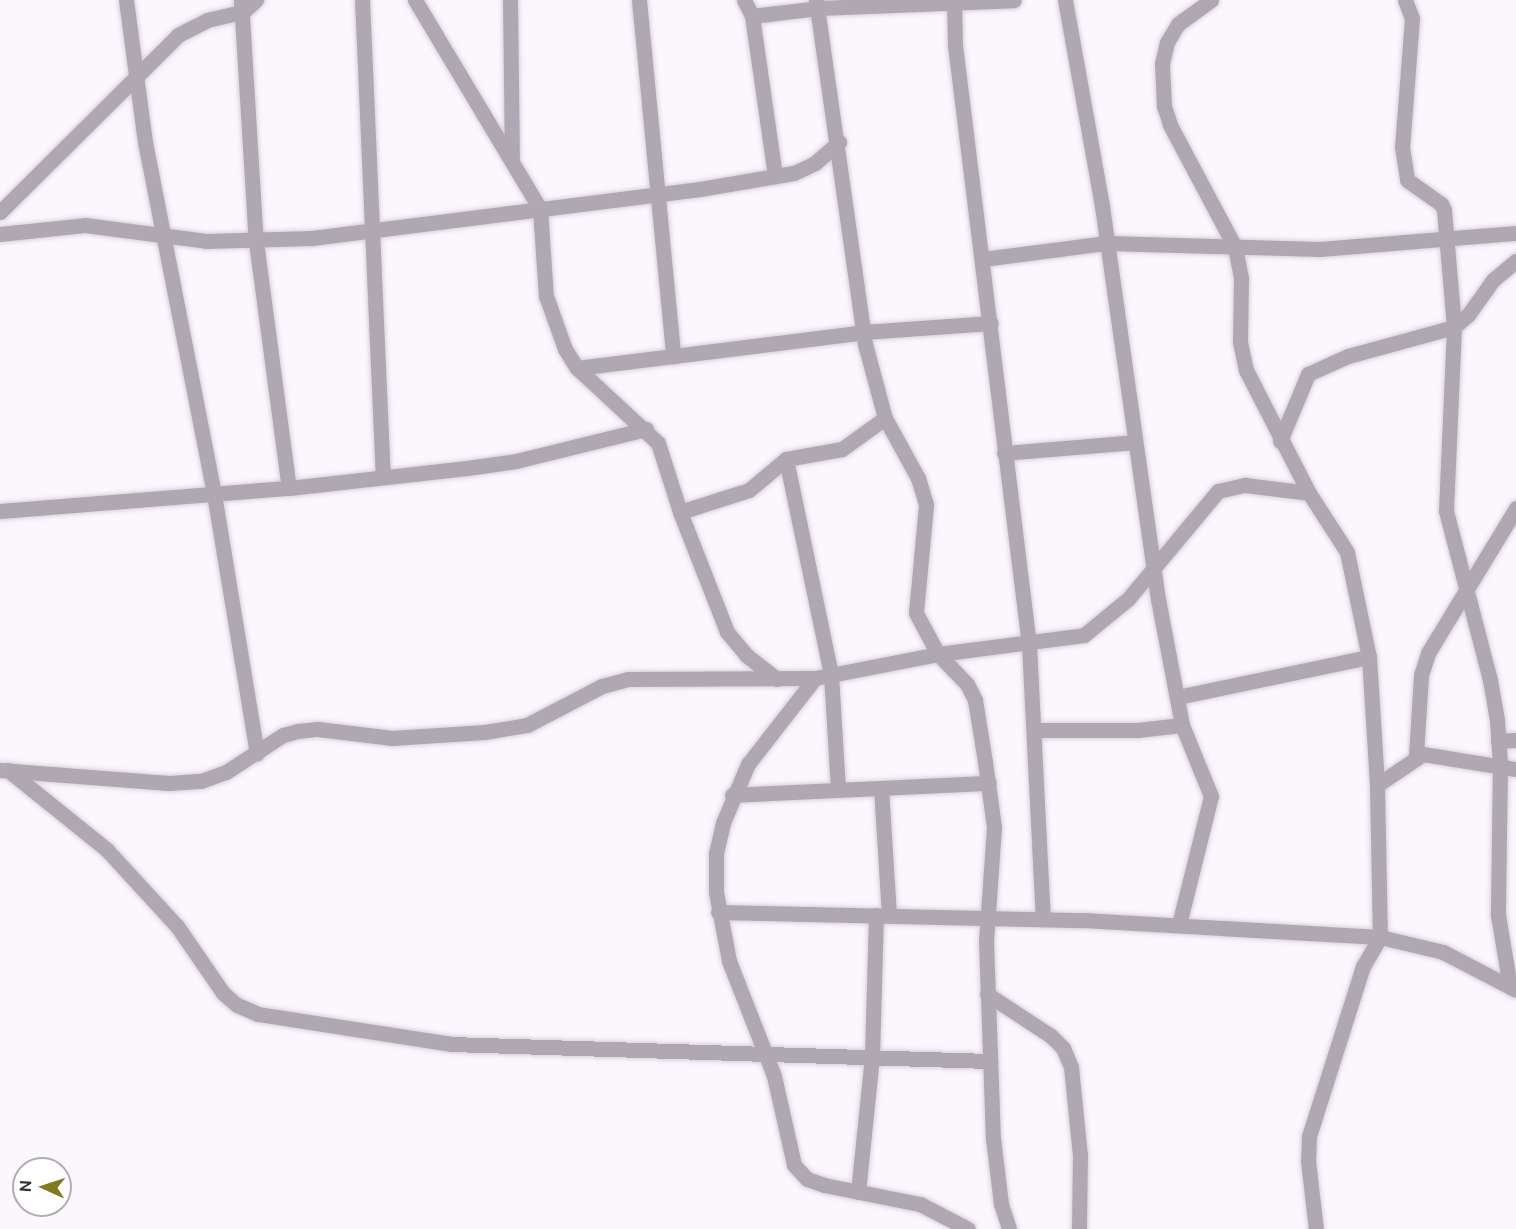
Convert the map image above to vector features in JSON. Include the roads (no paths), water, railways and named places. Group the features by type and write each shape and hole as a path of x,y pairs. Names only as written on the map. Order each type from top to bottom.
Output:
{"street":[{"path":"126,0 135,74 214,494 257,753"},
{"path":"0,212 38,178 135,74 178,35 255,0"},
{"path":"362,0 374,231 383,477"},
{"path":"415,0 540,209 546,296 565,349 577,368 646,429 662,452 680,512 728,632 746,655 777,679"},
{"path":"510,0 512,162"},
{"path":"639,0 673,356"},
{"path":"744,0 752,16 775,176"},
{"path":"752,16 817,4 1014,0"},
{"path":"1065,0 1107,243 1135,442 1182,725 1211,796 1179,924"},
{"path":"1211,0 1173,30 1162,64 1163,98 1170,126 1235,247 1241,279 1240,342 1246,370 1280,441 1309,493 1347,552 1369,657 1377,785 1380,937 1363,966 1309,1136 1308,1161 1316,1229"},
{"path":"1405,0 1412,18 1402,147 1405,170 1413,187 1441,204 1446,238 1454,327 1446,511 1464,590 1490,680 1500,765 1498,915 1513,988"},
{"path":"954,2 955,45 1029,645 1042,918"},
{"path":"817,4 839,142 864,332 885,418 918,478 926,505 916,613 938,654 956,669 975,700 994,827 987,994 993,1138 1001,1204 1009,1229"},
{"path":"242,6 256,242 289,488"},
{"path":"0,234 85,225 164,236 256,242 374,231 775,176 804,170 839,142"},
{"path":"983,259 1107,243 1334,249 1516,233"},
{"path":"1280,441 1308,374 1348,356 1454,327 1468,315 1493,280 1516,261"},
{"path":"577,368 864,332 991,323"},
{"path":"680,512 749,490 786,459 842,449 885,418"},
{"path":"0,511 289,488 516,461 646,429"},
{"path":"1004,453 1135,442"},
{"path":"786,459 831,675 838,790"},
{"path":"4,770 184,783 226,772 298,731 424,738 512,729 549,715 602,686 628,679 815,678 938,654 1029,645 1091,632 1128,599 1218,491 1245,485 1309,493"},
{"path":"1416,756 1424,664 1464,590 1516,508"},
{"path":"1177,697 1369,657"},
{"path":"815,678 748,764 732,795 716,854 718,912 729,961 766,1052 794,1165 807,1179 920,1204 968,1229"},
{"path":"1034,730 1137,730 1182,725"},
{"path":"1498,741 1516,740"},
{"path":"1377,785 1416,756 1500,765 1516,769"},
{"path":"4,770 108,850 177,926 223,993 237,1005 258,1014 451,1044 766,1052 990,1061"},
{"path":"732,795 988,783"},
{"path":"858,1192 872,1057 883,915 881,788"},
{"path":"718,912 1042,918 1380,937 1443,952 1513,988"},
{"path":"987,994 1051,1036 1063,1048 1071,1067 1080,1155 1079,1229"}]}
